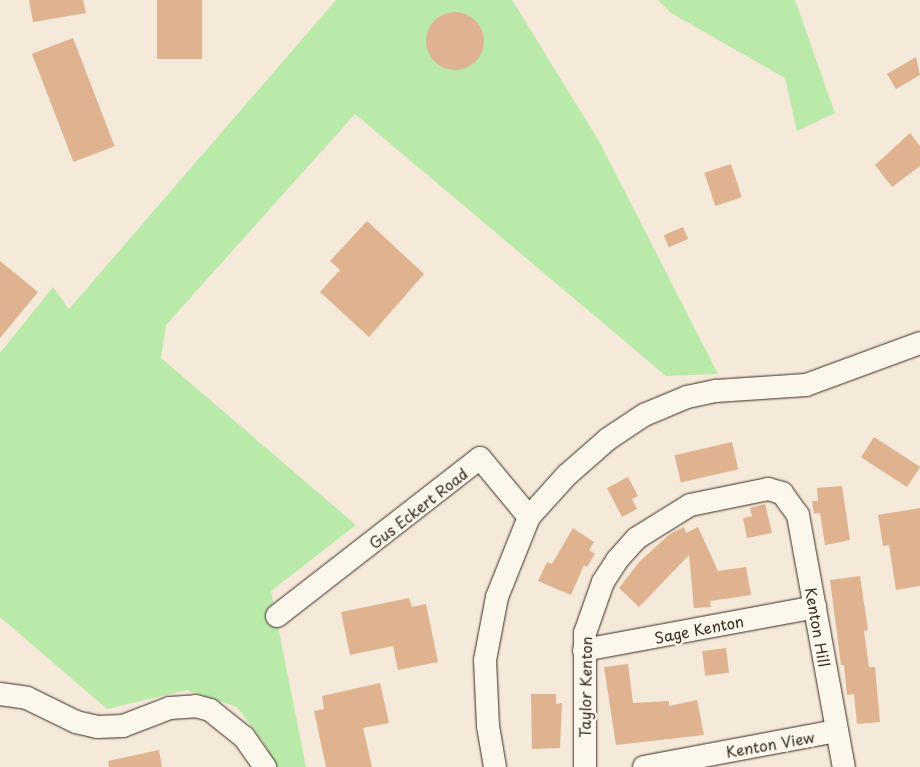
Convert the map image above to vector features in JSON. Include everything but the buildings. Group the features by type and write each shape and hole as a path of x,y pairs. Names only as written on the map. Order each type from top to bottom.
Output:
{"street":[{"path":"495,767 486,699 489,630 507,564 529,517 608,438 664,406 716,391 806,385 920,342"},
{"name":"Gus Eckert Road","path":"276,616 480,458 529,517"},
{"name":"Taylor Kenton","path":"585,767 584,650 589,614 603,582 638,538 690,505 746,491 782,493"},
{"name":"Kenton Hill","path":"782,493 798,515 844,767"},
{"name":"Sage Kenton","path":"584,650 814,607"},
{"path":"0,694 27,698 76,722 97,726 123,726 170,708 196,706 216,714 244,737 265,767"},
{"name":"Kenton View","path":"644,767 837,731"}],"green space":[{"path":"336,0 512,0 599,141 718,374 666,376 355,114 166,325 161,358 356,525 271,591 306,767 275,767 266,746 237,707 187,690 107,709 0,617 0,353 53,287 69,309"},
{"path":"658,0 795,0 835,113 797,131 785,78 671,13"}]}
